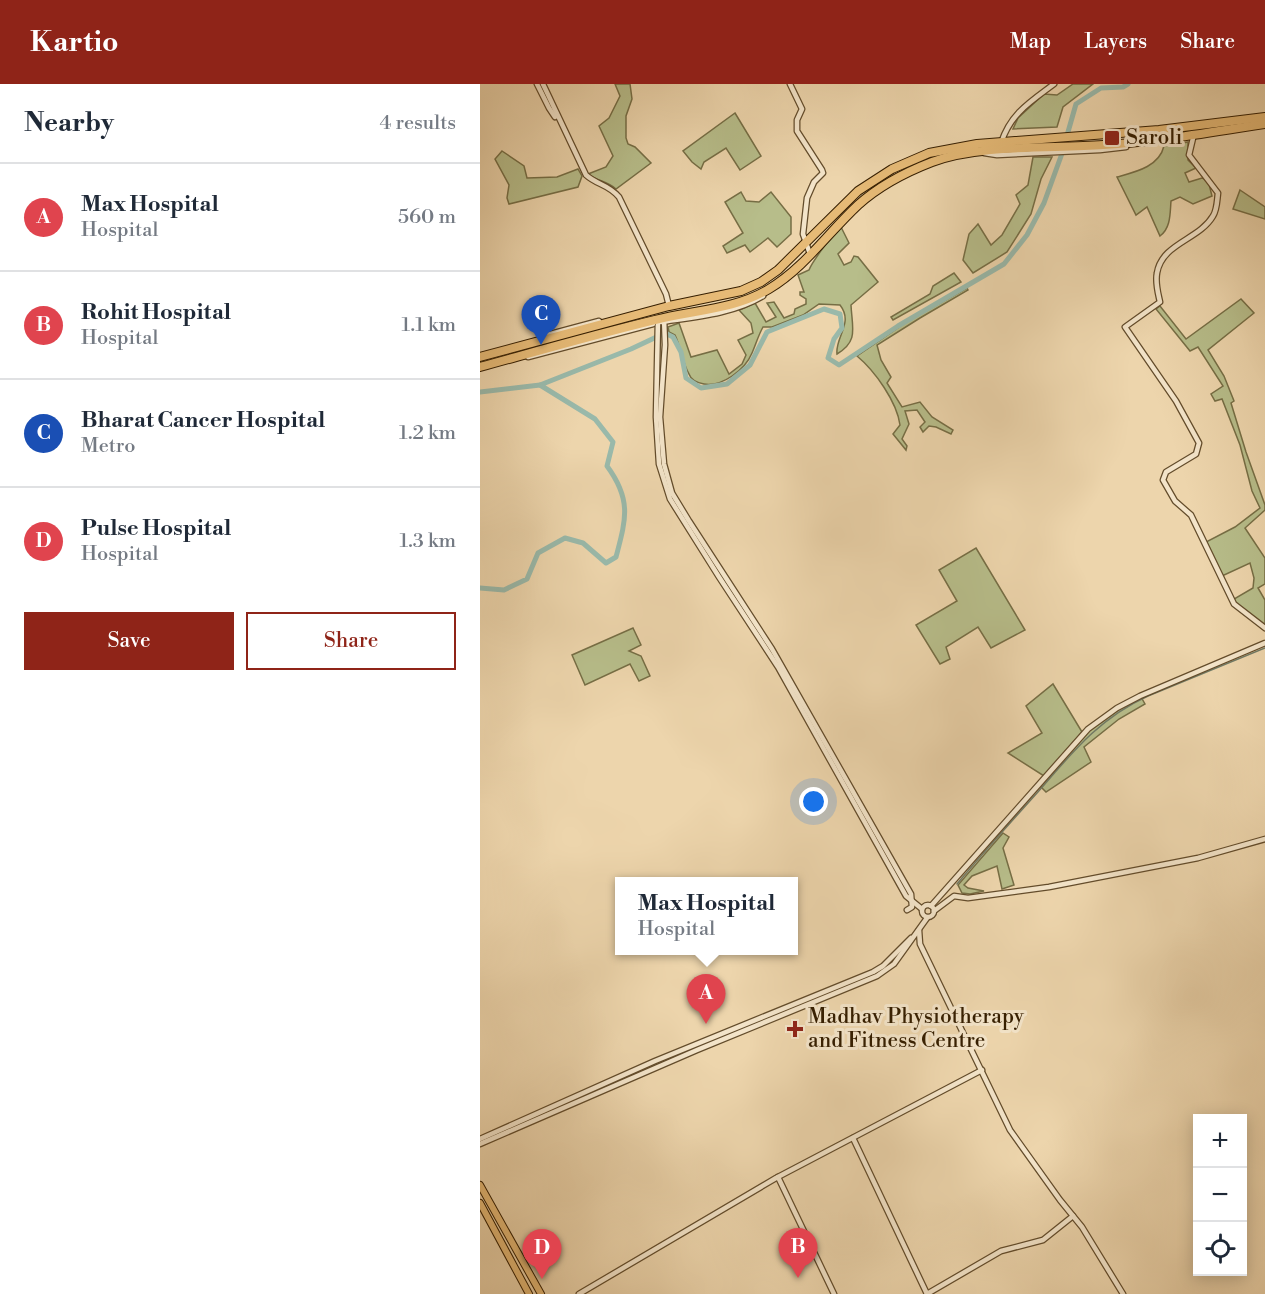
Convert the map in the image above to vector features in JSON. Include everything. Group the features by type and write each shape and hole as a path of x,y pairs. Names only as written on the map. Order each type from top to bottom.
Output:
{"highway":[{"path":"1195,131 1265,116"},
{"path":"480,356 668,305 733,294 751,287 778,270 858,191 880,176 917,157 947,149 1074,142 1265,126"},
{"path":"480,368 745,301 776,285 810,255 862,201 904,174 941,160 1002,147"},
{"path":"836,211 844,219"}],"main road":[{"path":"480,1185 541,1294"},
{"path":"480,1203 529,1294"}],"street":[{"path":"537,84 549,108 559,121"},
{"path":"543,84 586,175 591,180 612,189 619,197 666,294 668,305"},
{"path":"790,84 802,109 797,120 797,131 823,173 809,191 803,230 810,255"},
{"path":"1054,84 1020,109 1007,127 1002,147 1074,142 1109,149 1195,131 1189,155 1216,189 1215,214 1211,220 1164,257 1157,274 1160,302 1125,327 1176,401 1199,443 1196,454 1166,472 1163,480 1175,501 1191,515 1234,604 1265,628"},
{"path":"661,322 665,345 660,417 664,464 670,493"},
{"path":"661,322 656,417 659,464 670,493 687,528 778,666 906,896 922,909 922,913 927,918"},
{"path":"480,1144 658,1066 877,976 894,964 919,928 927,918 932,916 932,908 954,887 1088,729 1117,708 1140,696 1265,643"},
{"path":"932,908 952,897 968,898 1049,887 1198,858 1265,839"},
{"path":"954,887 960,896"},
{"path":"908,910 912,907 911,900"},
{"path":"922,909 926,905 932,908"},
{"path":"919,928 920,944"},
{"path":"914,936 920,944 1010,1130 1059,1200 1082,1227 1123,1294"},
{"path":"480,1139 646,1065 873,972 914,936"},
{"path":"579,1294 778,1177 982,1070"},
{"path":"853,1138 927,1294 1001,1251 1043,1240 1073,1216"},
{"path":"778,1177 834,1294"}],"green space":[{"path":"615,84 630,84 632,99 626,116 626,138 628,144 635,147 651,163 616,189 588,174 606,167 613,156 599,126 609,118 620,96"},
{"path":"1073,84 1093,84 1063,107 1057,127 1013,129 1018,118 1044,94 1057,95"},
{"path":"735,113 761,156 740,170 726,148 704,162 701,169 683,151"},
{"path":"1188,142 1188,160 1196,168 1185,173 1189,182 1202,178 1208,180 1212,196 1193,204 1180,197 1171,201 1168,225 1160,236 1147,207 1136,215 1117,177 1152,164 1164,146"},
{"path":"502,151 524,166 527,178 557,177 578,169 582,176 578,187 509,204 507,198 509,185 495,159"},
{"path":"1033,157 1052,157 1041,179 1031,214 1007,252 973,273 963,260 969,234 978,224 991,245 1002,235 1020,204 1016,195 1028,185"},
{"path":"1240,190 1265,207 1265,219 1233,209"},
{"path":"741,192 746,201 759,202 771,192 791,217 791,234 777,247 768,238 750,252 745,245 727,253 723,246 743,233 725,202"},
{"path":"841,227 849,243 838,254 844,265 851,262 854,256 858,257 878,282 851,305 853,333 849,344 837,354 845,324 844,312 840,305 819,304 803,315 772,327 763,327 749,359 732,376 711,384 697,382 691,378 675,335 669,332 668,327 679,323 691,357 717,350 729,374 742,364 746,355 738,340 753,333 751,323 739,310 755,303 766,322 776,317 767,303 774,302 784,318 794,314 795,309 806,304 806,299 800,295 800,292 804,292 798,275 809,270"},
{"path":"954,273 961,282 893,320 891,317 930,294 933,286"},
{"path":"967,288 968,290 877,345 881,360 891,377 887,383 902,407 920,402 932,417 953,430 951,434 929,426 923,432 920,427 925,422 917,410 905,411 909,424 902,439 907,446 906,450 893,434 900,425 890,397 878,378 857,356 908,321"},
{"path":"1241,299 1254,313 1208,350 1224,376 1234,401 1231,403 1265,505 1265,510 1245,528 1265,558 1265,584 1258,588 1265,600 1265,626 1236,604 1234,599 1253,588 1254,578 1250,563 1222,576 1206,542 1235,527 1260,508 1252,491 1240,445 1222,399 1215,401 1211,394 1223,386 1198,347 1190,351 1156,309 1160,306 1186,339"},
{"path":"976,548 1025,630 991,648 978,627 946,647 950,659 940,664 916,625 957,601 939,570"},
{"path":"633,628 641,645 629,651 641,656 650,676 639,681 630,664 585,685 572,655"},
{"path":"1053,684 1082,732 1044,776 1008,753 1042,733 1026,706"},
{"path":"1141,697 1145,704 1119,719 1084,747 1091,762 1046,792 1040,786 1089,730"},
{"path":"1003,833 1009,837 1003,848 1014,885 1002,889 997,866 972,876 964,885 984,891 962,893 958,885"}],"waterway":[{"path":"1066,139 1076,104 1101,88 1123,87 1128,84"},
{"path":"480,588 504,590 527,579 538,553 565,538 583,543 606,563 616,557 625,510 620,489 607,466 613,442 595,419 540,385 665,333 673,337 681,352 686,378 701,388 727,384 750,365 767,332 824,309 840,314 842,328 834,339 828,358 839,365 898,326 1004,264 1027,235 1044,203 1064,148"},
{"path":"480,392 540,385"},
{"path":"957,884 1074,751 1100,726 1148,696 1265,648"}],"place":[{"name":"Saroli","path":"1112,138"},
{"name":"Bharat Cancer Hospital","path":"541,345"},
{"name":"Max Hospital","path":"706,1024"},
{"name":"Madhav Physiotherapy and Fitness Centre","path":"795,1029"},
{"name":"Rohit Hospital","path":"798,1278"},
{"name":"Pulse Hospital","path":"542,1279"}]}
